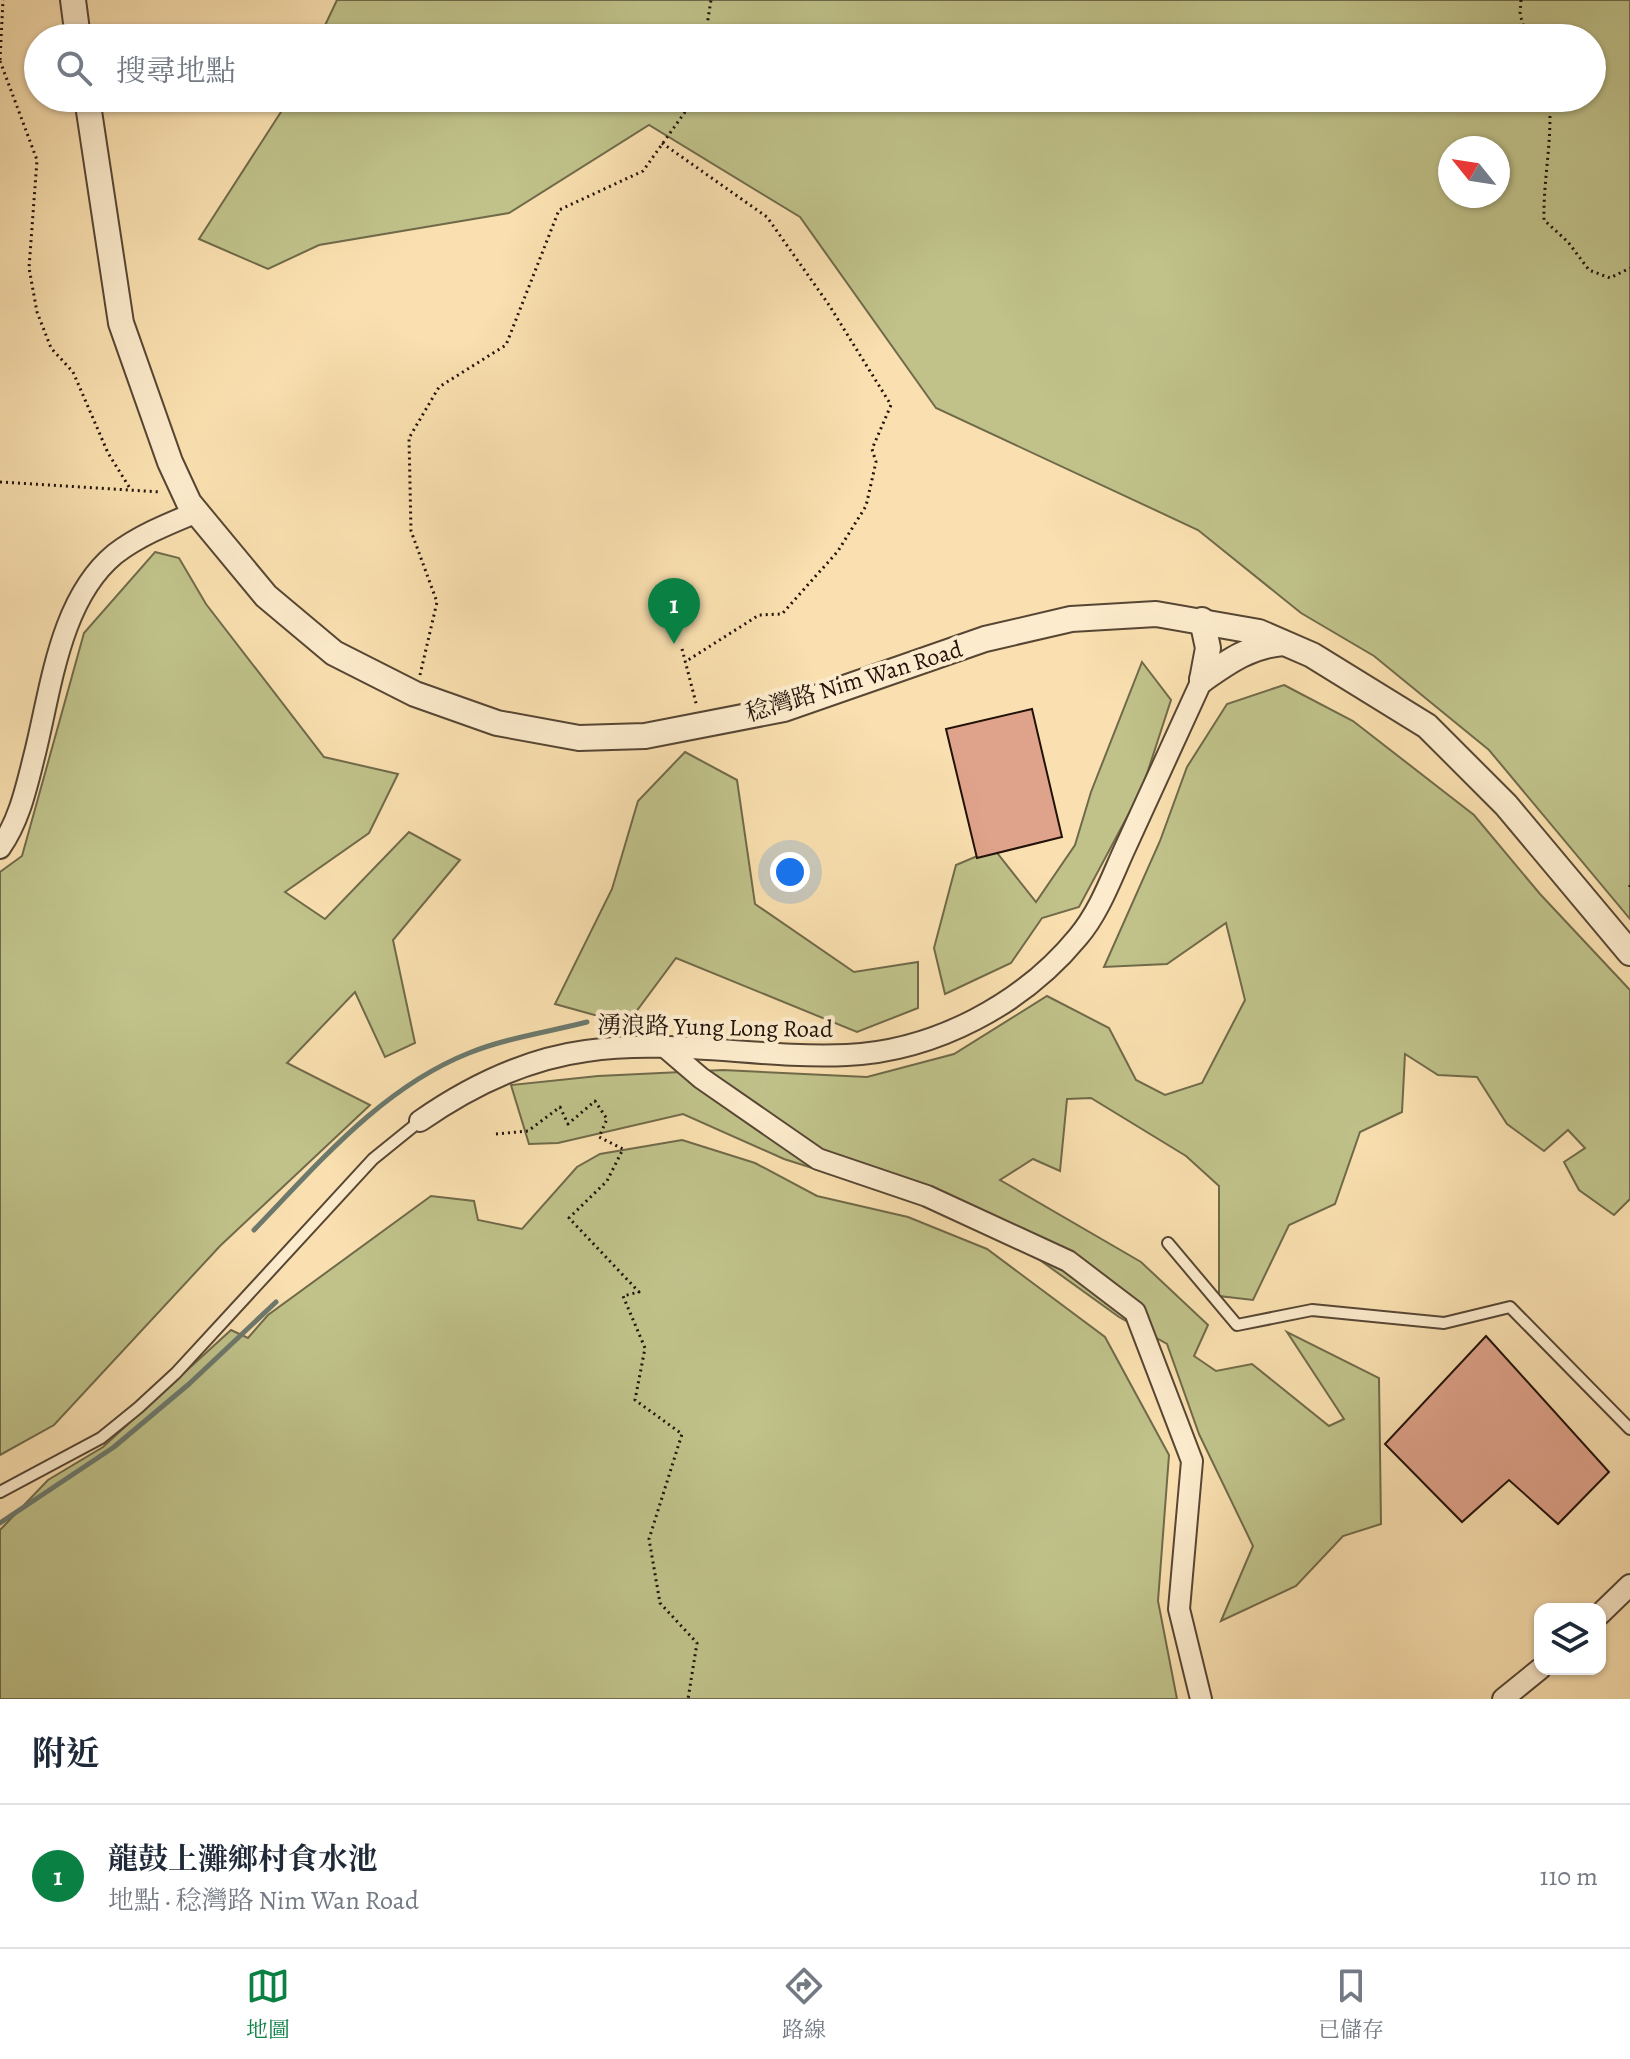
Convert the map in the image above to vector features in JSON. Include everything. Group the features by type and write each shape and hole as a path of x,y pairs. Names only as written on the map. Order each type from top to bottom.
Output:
{"street":[{"path":"73,0 76,24"},
{"name":"稔灣路 Nim Wan Road","path":"89,112 121,323 170,462 191,503 277,606 334,653 415,694 497,723 579,738 645,736 784,709 1030,626 1113,615 1156,614 1259,632 1348,676 1427,726 1506,805 1630,953"},
{"path":"0,848 23,802 70,618 89,586 113,556 191,503"},
{"path":"1202,620 1208,648 1202,680"},
{"path":"1202,680 1252,648 1286,643"},
{"name":"湧浪路 Yung Long Road","path":"420,1121 480,1085 530,1064 585,1051 666,1048 847,1055 889,1049 934,1037 1013,997 1051,968 1081,934 1202,680"},
{"path":"666,1048 701,1078 818,1159 927,1196 1068,1261 1135,1312 1192,1461 1179,1609 1201,1699"},
{"path":"1606,1608 1630,1585"},
{"path":"1503,1699 1534,1674"}],"lane":[{"name":"湧浪路 Yung Long Road","path":"0,1492 101,1438 138,1408 176,1373 373,1159 420,1121"},
{"path":"1168,1243 1237,1325 1312,1310 1444,1323 1510,1307 1630,1429"}],"path":[{"path":"3,0 0,60 37,160 29,268 37,312 51,348 73,372 108,453 131,490"},
{"path":"707,24 711,0"},
{"path":"1521,0 1523,24"},
{"path":"415,694 437,602 411,531 409,438 439,387 506,345 559,210 643,171 685,112"},
{"path":"1550,112 1552,127 1543,180 1544,220 1598,275 1610,278 1630,268"},
{"path":"662,143 767,217 829,305 891,405 872,449 876,462 866,506 838,551 782,614 759,615 685,662"},
{"path":"0,482 131,490 191,503"},
{"path":"682,649 700,720"},
{"path":"496,1134 528,1131 560,1107 568,1124 595,1101 607,1119 599,1137 623,1149 607,1181 569,1218 639,1292 623,1296 645,1348 635,1400 682,1434 649,1539 660,1603 697,1643 688,1699"}],"green space":[{"path":"337,0 1630,0 1630,919 1489,750 1374,656 1301,613 1198,530 936,408 800,217 649,125 509,213 319,245 268,269 199,239 281,112 1606,112 1606,24 326,24"},
{"path":"155,552 179,558 206,604 324,757 398,774 369,833 285,892 325,919 409,832 460,860 393,940 415,1043 385,1057 355,992 287,1063 370,1105 220,1246 54,1425 0,1455 0,872 22,856 84,633"},
{"path":"1142,662 1171,700 1142,789 1079,907 1042,918 1011,963 945,994 934,948 956,865 994,849 1036,902 1075,845 1091,792"},
{"path":"1284,685 1353,721 1474,815 1540,894 1630,990 1630,1199 1614,1215 1579,1190 1564,1162 1585,1148 1568,1130 1544,1151 1507,1124 1477,1077 1438,1075 1405,1054 1402,1112 1360,1132 1335,1204 1289,1225 1253,1300 1219,1296 1219,1186 1186,1156 1091,1098 1067,1099 1060,1171 1033,1159 1000,1180 1141,1262 1208,1325 1194,1356 1216,1371 1252,1364 1329,1426 1344,1419 1287,1332 1379,1378 1381,1524 1343,1536 1296,1586 1221,1621 1253,1546 1199,1434 1167,1344 1119,1317 1037,1258 929,1205 784,1159 683,1114 558,1143 529,1144 511,1085 598,1076 723,1070 867,1077 954,1054 1047,996 1109,1028 1136,1080 1165,1095 1202,1083 1245,1000 1226,923 1167,964 1104,967 1160,841 1187,767 1227,704"},
{"path":"685,752 737,780 755,904 854,972 918,962 918,1008 857,1032 676,958 627,1024 555,1004 612,889 638,801"},
{"path":"682,1140 755,1163 817,1196 908,1217 987,1249 1105,1337 1169,1455 1158,1601 1177,1699 0,1699 0,1530 48,1480 103,1447 231,1330 248,1338 268,1315 431,1196 474,1201 478,1220 522,1229 577,1167 600,1154"}],"building":[{"path":"1032,709 1062,837 977,858 946,729"},
{"path":"1486,1336 1609,1472 1558,1524 1509,1480 1462,1522 1385,1444"}],"waterway":[{"path":"254,1230 352,1130 407,1086 437,1068 483,1048 587,1022"},
{"path":"0,1523 114,1447 189,1384 276,1302"}],"place":[{"name":"龍鼓上灘鄉村食水池","path":"674,644"}]}
